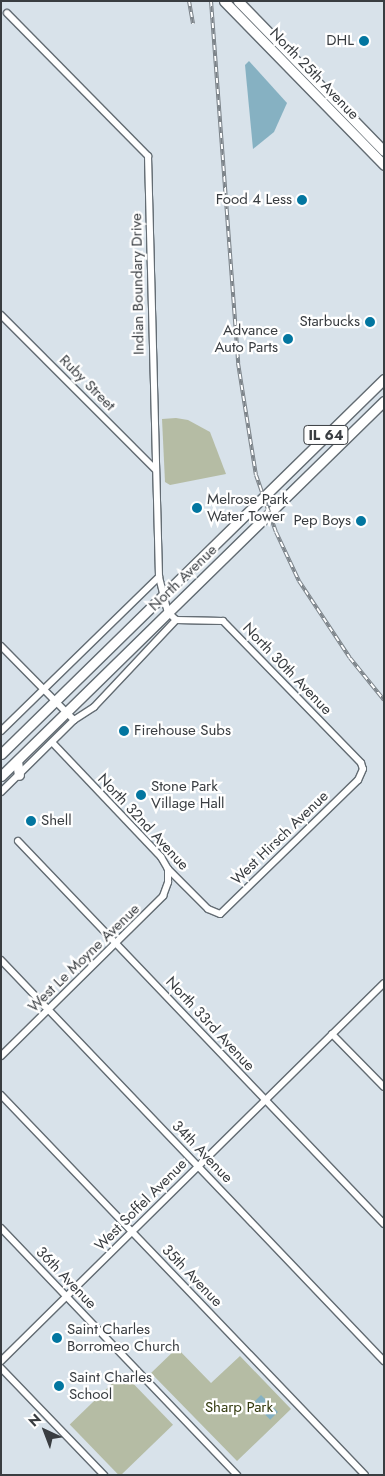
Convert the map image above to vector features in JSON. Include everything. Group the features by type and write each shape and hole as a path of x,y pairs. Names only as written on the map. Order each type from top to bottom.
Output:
{"main road":[{"name":"North 25th Avenue","path":"224,1 384,165"},
{"name":"North 25th Avenue","path":"238,1 384,151"},
{"name":"North Avenue","path":"4,751 384,379"},
{"name":"North Avenue","path":"1,776 384,401"},
{"path":"17,760 19,775"}],"street":[{"name":"Indian Boundary Drive","path":"7,13 148,156 159,576 168,612"},
{"name":"Ruby Street","path":"1,315 155,469"},
{"name":"North Avenue","path":"1,731 159,576"},
{"path":"168,612 176,620"},
{"name":"North Avenue","path":"1,792 74,720 94,707 176,620"},
{"name":"North 30th Avenue","path":"176,620 223,621 361,763 363,769 358,780"},
{"path":"1,646 74,720"},
{"name":"North 32nd Avenue","path":"52,742 162,857 168,869 208,909 220,914"},
{"name":"West Hirsch Avenue","path":"220,914 358,780"},
{"name":"North 33rd Avenue","path":"18,841 384,1224"},
{"name":"West Le Moyne Avenue","path":"1,1056 164,896 168,882 168,869"},
{"name":"34th Avenue","path":"1,960 384,1361"},
{"name":"West Soffel Avenue","path":"1,1361 384,983"},
{"path":"332,1034 384,1088"},
{"name":"35th Avenue","path":"1,1095 365,1475"},
{"name":"36th Avenue","path":"1,1228 237,1475"},
{"path":"1,1368 104,1475"}],"green space":[{"path":"176,418 188,420 210,432 226,474 170,485 165,482 162,419"},
{"name":"Sharp Park","path":"177,1348 211,1383 240,1356 291,1409 237,1461 151,1373"},
{"path":"123,1373 173,1425 121,1475 119,1475 70,1424"}],"water":[{"path":"249,61 287,103 274,132 253,149 245,65"},
{"path":"261,1395 278,1412 270,1420 253,1403"}],"railway":[{"path":"189,1 193,24"},
{"path":"211,1 238,363 256,475 276,532 299,581 350,658 384,700"}],"place":[{"name":"DHL","path":"364,41"},
{"name":"Food 4 Less","path":"302,200"},
{"name":"Starbucks","path":"370,322"},
{"name":"Advance Auto Parts","path":"288,339"},
{"name":"Melrose Park Water Tower","path":"197,508"},
{"name":"Pep Boys","path":"361,521"},
{"name":"Firehouse Subs","path":"124,731"},
{"name":"Stone Park Village Hall","path":"141,795"},
{"name":"Shell","path":"31,821"},
{"name":"Saint Charles Borromeo Church","path":"57,1338"},
{"name":"Saint Charles School","path":"59,1386"}]}
